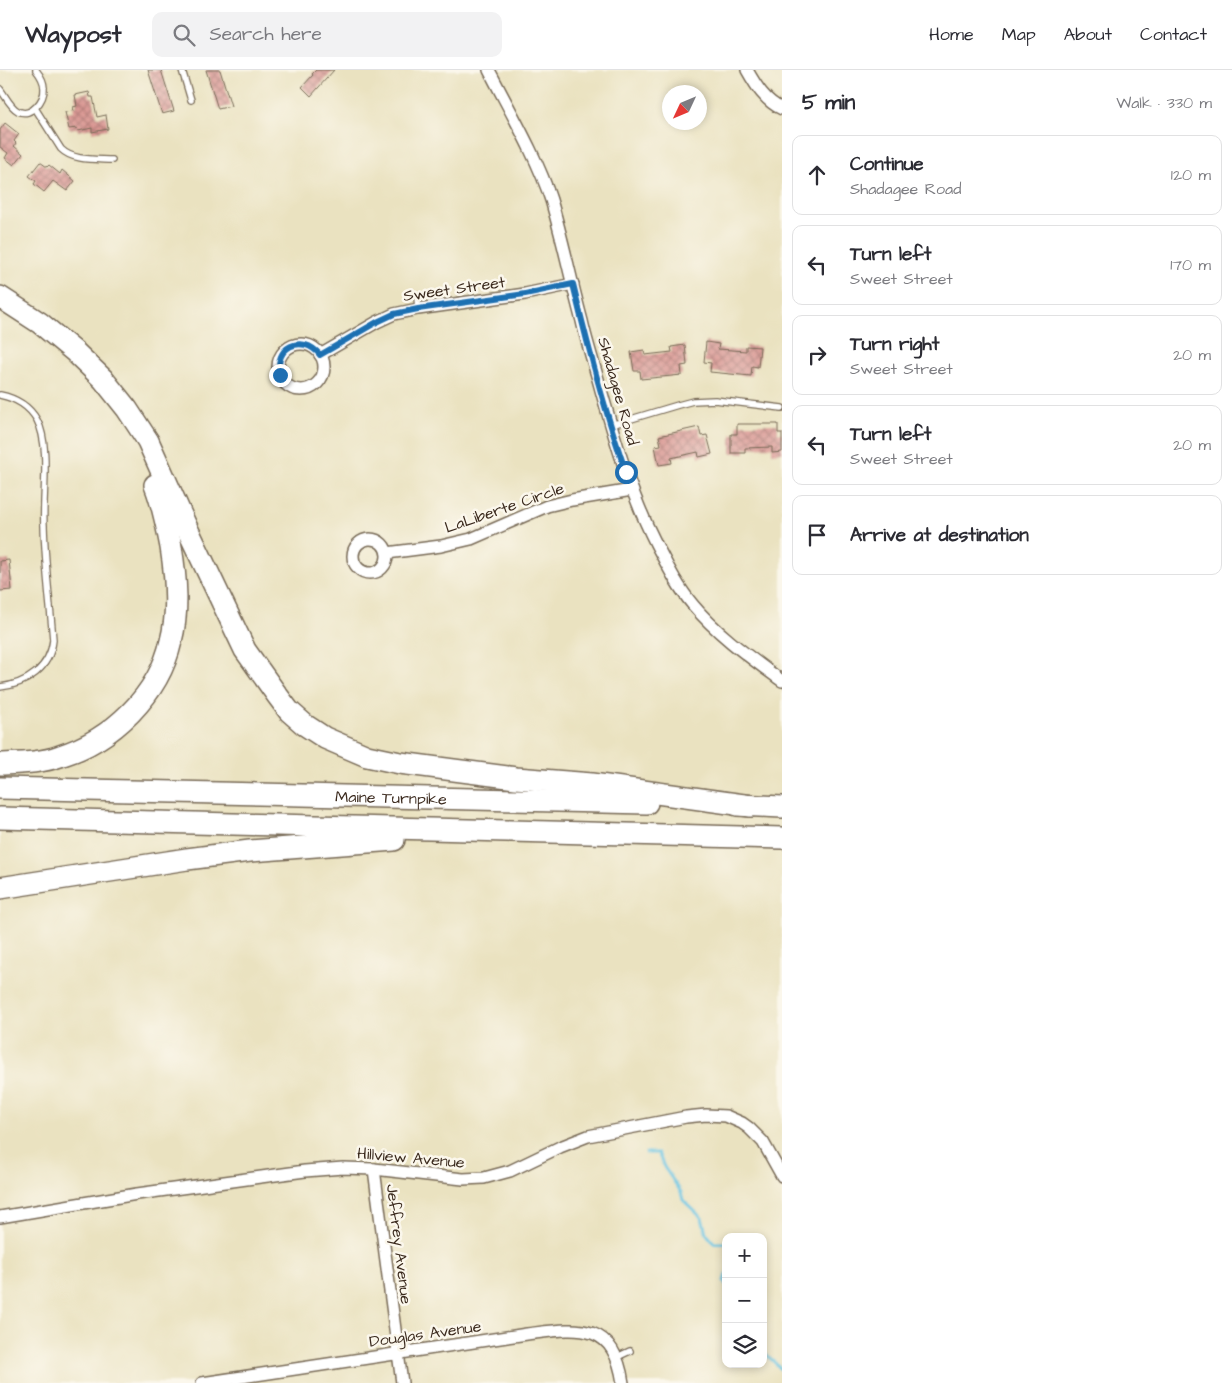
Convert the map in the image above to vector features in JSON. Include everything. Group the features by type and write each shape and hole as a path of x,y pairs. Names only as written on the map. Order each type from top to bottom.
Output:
{"highway":[{"path":"0,297 40,323 75,352 102,379 127,409 148,441 245,650 289,711 304,725 325,738 367,756 400,763 516,778 592,784 751,806"},
{"path":"0,303 62,353 98,390 125,423 147,465 163,509 173,560 176,596 173,633 167,656 149,691 125,718 106,734 60,757 42,761 0,764"},
{"name":"Maine Turnpike","path":"0,788 782,807"},
{"name":"Maine Turnpike","path":"0,818 782,838"},
{"path":"0,888 250,851 539,832"}],"street":[{"name":"Shadagee Road","path":"489,70 544,180 557,221 582,322 611,425 632,490 646,524 677,583 693,605 730,641 782,681"},
{"path":"747,70 764,96 782,109"},
{"name":"Sweet Street","path":"320,355 385,317 418,309 525,294 573,284"},
{"path":"297,344 310,346 320,355 323,368 322,375 319,381 308,388 301,389 288,386 280,375 278,368 281,355 290,346 297,344"},
{"name":"LaLiberte Circle","path":"387,553 441,546 471,539 547,506 632,490"},
{"name":"Hillview Avenue","path":"0,1217 137,1194 305,1170 374,1169 463,1178 484,1178 510,1171 588,1136 706,1115 726,1116 749,1128 763,1142 782,1176"},
{"name":"Jeffrey Avenue","path":"374,1169 402,1383"},
{"name":"Douglas Avenue","path":"202,1383 527,1334 573,1330 588,1332 610,1346 621,1368 623,1383"}],"lane":[{"path":"0,90 18,111 29,112 35,108 44,96 40,75 36,70"},
{"path":"182,70 191,100"},
{"path":"35,108 60,149 65,153 77,157 112,160"},
{"path":"418,297 418,309"},
{"path":"0,395 19,402 30,410 38,421 42,438 45,460 44,527 54,640 48,660 34,674 17,684 0,687"},
{"path":"611,425 693,401 715,400 782,408"},
{"path":"617,1357 630,1351"}],"building":[{"path":"148,70 161,70 174,111 162,114"},
{"path":"206,70 220,70 231,106 218,109"},
{"path":"316,70 334,70 311,96 302,87"},
{"path":"89,92 90,97 93,97 97,117 106,115 108,129 92,132 92,128 78,131 77,128 69,129 65,112 74,111 73,107 77,106 75,95"},
{"path":"5,123 19,134 14,141 16,143 14,146 23,154 14,165 5,158 8,153 0,147 0,130"},
{"path":"40,162 47,167 49,165 60,174 62,170 75,181 67,191 53,181 44,192 34,184 36,181 29,176"},
{"path":"706,342 719,344 718,349 746,351 746,346 760,347 758,367 752,366 751,376 710,372 711,363 704,362"},
{"path":"685,345 687,365 681,366 682,375 641,379 640,371 634,371 631,352 644,350 645,355 672,352 671,347"},
{"path":"737,424 778,424 778,433 782,433 782,452 772,453 772,447 745,448 745,453 731,453 731,434 737,434"},
{"path":"699,427 701,436 707,435 712,454 699,457 698,452 671,458 672,463 659,465 655,446 661,445 659,436"},
{"path":"9,560 12,590 0,591 0,561"}],"waterway":[{"path":"646,1153 658,1153 664,1167 681,1192 683,1200 702,1218 706,1233 714,1243 722,1243"},
{"path":"767,1355 782,1370"}],"route":[{"path":"280,375 278,362 281,355 290,346 304,344 316,350 320,355 385,317 394,314 525,294 573,284 611,425 626,472"}]}
